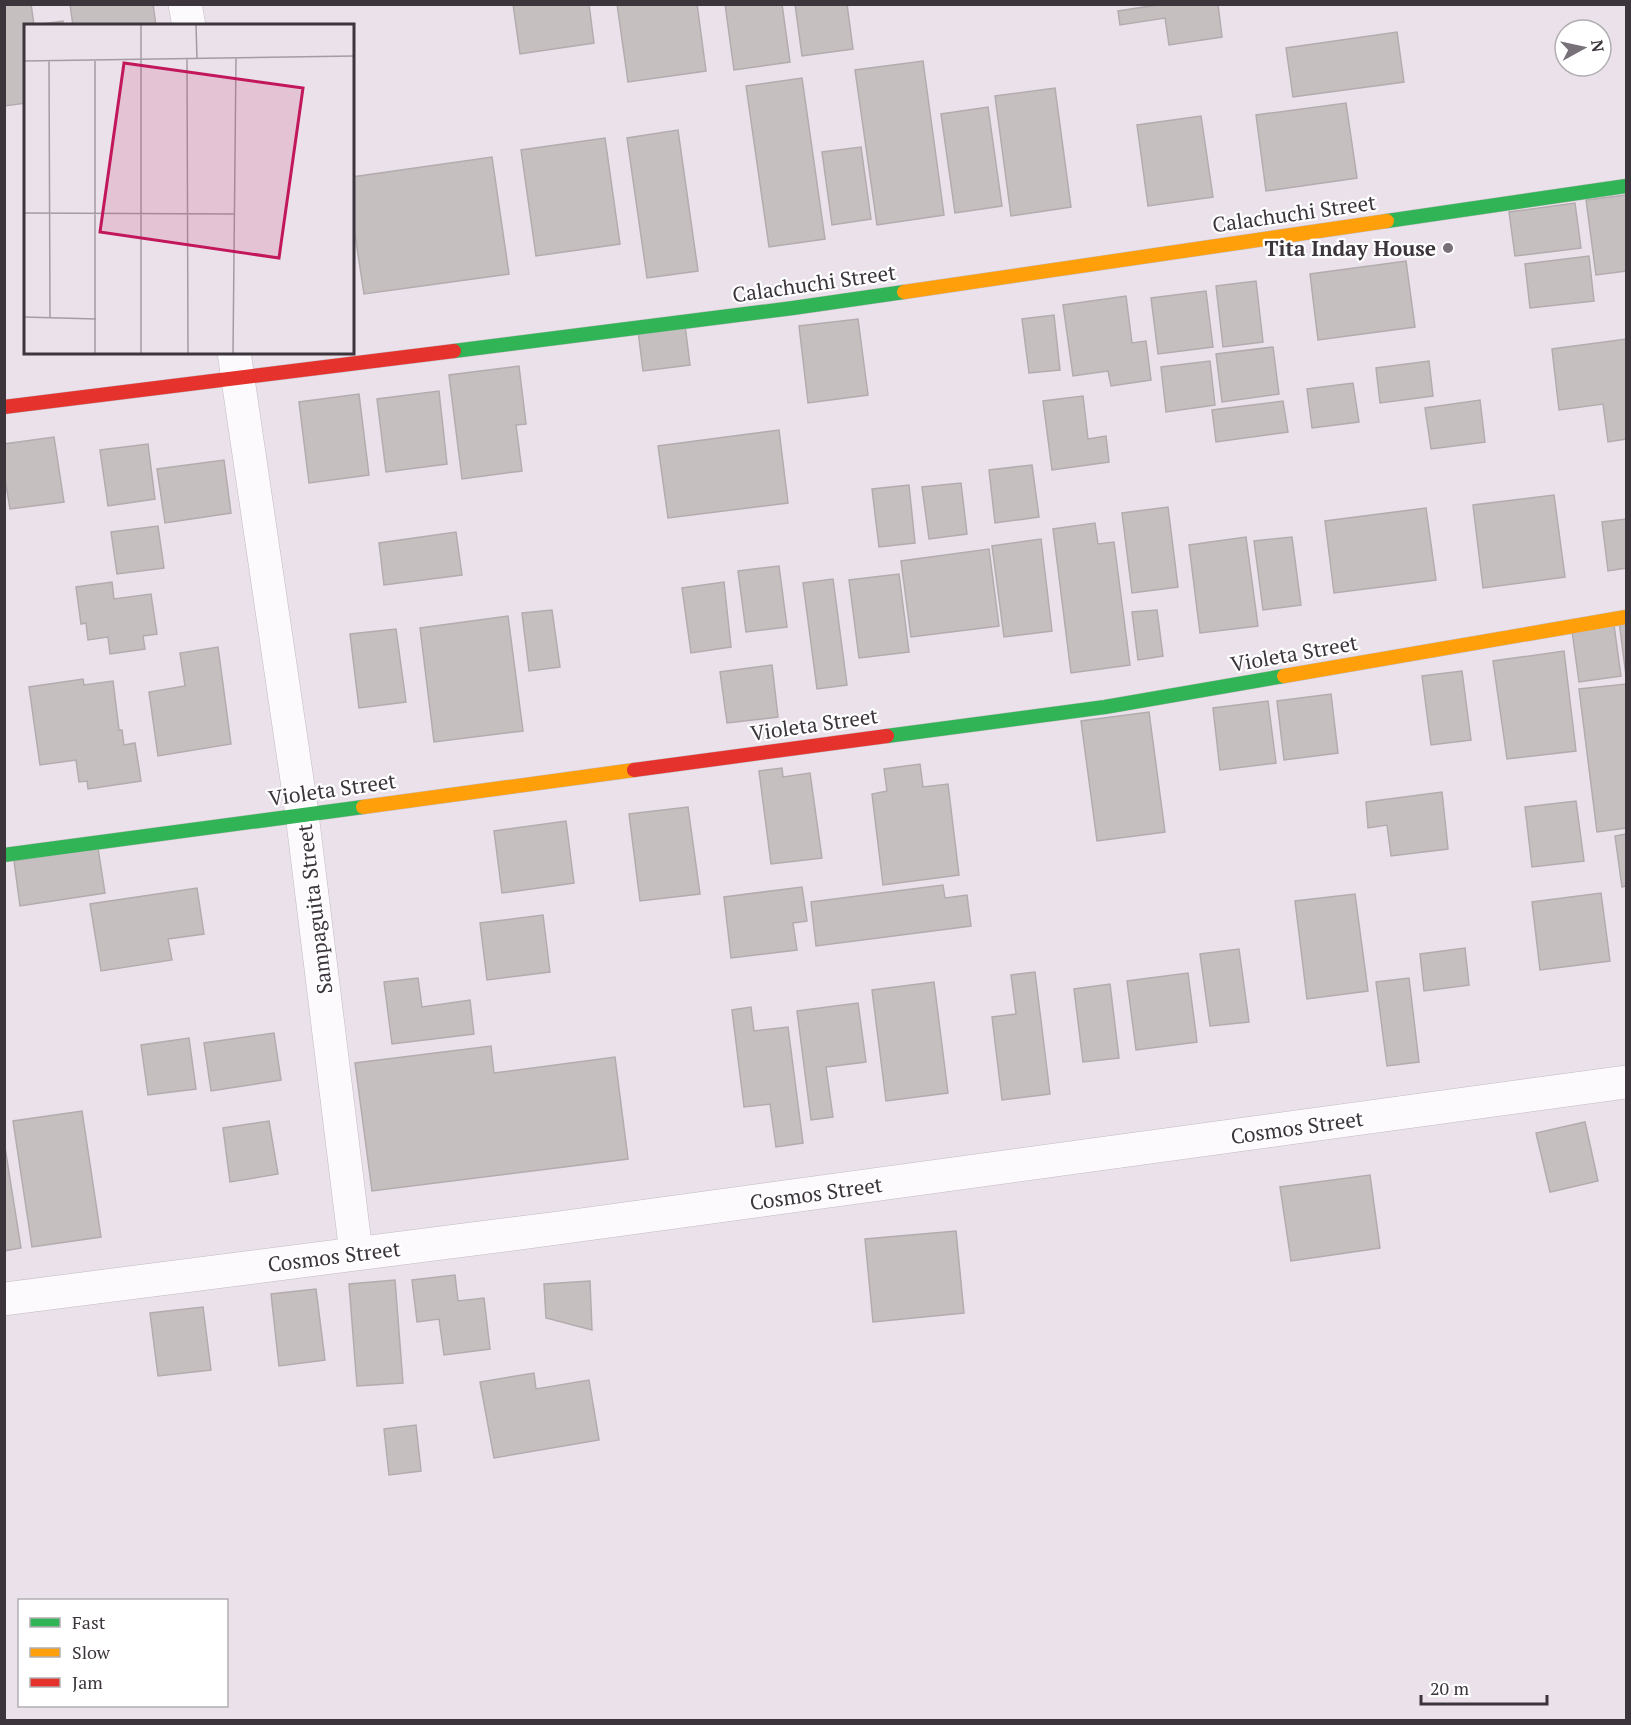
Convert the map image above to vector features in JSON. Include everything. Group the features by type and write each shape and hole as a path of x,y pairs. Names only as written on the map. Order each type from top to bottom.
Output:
{"street":[{"path":"185,4 189,24"},
{"name":"Calachuchi Street","path":"354,353 793,308 1626,186"},
{"name":"Calachuchi Street","path":"4,407 236,365 343,354"},
{"name":"Sampaguita Street","path":"236,365 302,814 356,1253"},
{"name":"Violeta Street","path":"4,855 1105,707 1626,617"},
{"name":"Cosmos Street","path":"4,1299 551,1229 1626,1082"}],"building":[{"path":"4,4 31,4 34,24 24,24 24,103 4,106"},
{"path":"70,4 153,4 156,24 73,24"},
{"path":"513,4 589,4 594,43 520,54"},
{"path":"617,4 697,4 706,71 628,82"},
{"path":"725,4 782,4 790,62 734,70"},
{"path":"795,4 847,4 853,49 802,56"},
{"path":"1164,4 1218,4 1222,37 1169,45 1165,18 1120,25 1118,11"},
{"path":"63,21 63,24 41,24"},
{"path":"1397,32 1404,82 1293,97 1286,48"},
{"path":"923,61 944,215 877,225 855,70"},
{"path":"802,78 825,239 769,247 746,86"},
{"path":"1055,88 1071,207 1011,216 995,96"},
{"path":"1346,103 1357,178 1266,191 1256,115"},
{"path":"988,107 1002,206 955,213 941,114"},
{"path":"1201,116 1213,197 1148,206 1137,125"},
{"path":"678,130 698,271 647,278 627,138"},
{"path":"605,138 620,244 536,256 521,150"},
{"path":"861,147 871,219 832,225 822,152"},
{"path":"492,157 509,274 364,294 354,228 354,177"},
{"path":"1626,195 1626,271 1596,275 1586,200"},
{"path":"1575,203 1581,248 1515,256 1509,212"},
{"path":"1589,256 1594,301 1530,308 1525,264"},
{"path":"1406,261 1415,327 1318,340 1310,274"},
{"path":"1256,281 1263,342 1223,347 1216,286"},
{"path":"1206,291 1213,347 1158,354 1151,298"},
{"path":"1126,296 1132,343 1146,341 1151,380 1111,386 1108,371 1073,376 1063,305"},
{"path":"1054,315 1060,370 1029,373 1022,319"},
{"path":"858,319 868,395 808,403 799,326"},
{"path":"685,325 690,365 643,371 638,331"},
{"path":"1626,339 1626,439 1608,442 1603,404 1559,410 1552,349"},
{"path":"1273,347 1279,394 1222,402 1216,354"},
{"path":"1210,361 1215,405 1166,412 1161,367"},
{"path":"1429,361 1433,396 1380,403 1376,368"},
{"path":"519,366 526,424 516,425 522,471 462,479 449,375"},
{"path":"1353,383 1359,422 1312,428 1307,389"},
{"path":"439,391 447,464 386,472 377,399"},
{"path":"359,394 369,475 309,483 299,402"},
{"path":"1083,396 1088,439 1106,436 1109,462 1052,470 1043,401"},
{"path":"1480,400 1485,442 1431,449 1425,408"},
{"path":"1283,401 1288,432 1216,442 1212,410"},
{"path":"779,430 788,503 668,518 658,446"},
{"path":"54,437 64,502 10,509 4,473 4,444"},
{"path":"148,444 155,499 108,506 100,450"},
{"path":"224,460 231,513 165,523 157,469"},
{"path":"1032,465 1039,517 995,523 989,470"},
{"path":"961,483 967,534 929,539 922,487"},
{"path":"909,485 915,543 879,547 872,489"},
{"path":"1554,495 1565,577 1483,588 1473,505"},
{"path":"1168,507 1178,587 1132,593 1122,513"},
{"path":"1426,508 1436,580 1334,593 1325,521"},
{"path":"1626,519 1626,568 1608,571 1602,522"},
{"path":"1095,523 1098,544 1114,542 1130,665 1071,673 1053,529"},
{"path":"158,526 164,568 117,574 111,532"},
{"path":"456,532 462,575 384,585 379,543"},
{"path":"1246,537 1258,626 1200,633 1189,545"},
{"path":"1292,537 1301,605 1263,610 1254,541"},
{"path":"1041,539 1052,631 1004,637 992,546"},
{"path":"989,549 999,626 911,637 901,561"},
{"path":"779,566 787,627 746,632 738,571"},
{"path":"899,574 909,652 859,658 849,580"},
{"path":"833,579 847,685 817,689 803,583"},
{"path":"112,582 114,599 151,594 157,634 143,636 145,649 110,654 108,637 88,640 86,623 81,624 76,587"},
{"path":"724,582 731,647 691,653 682,588"},
{"path":"552,610 560,667 529,671 522,613"},
{"path":"1157,610 1163,656 1138,660 1132,612"},
{"path":"508,616 523,731 434,742 420,628"},
{"path":"1626,620 1626,676 1619,621"},
{"path":"1614,625 1621,676 1579,682 1572,631"},
{"path":"396,629 406,702 359,708 350,634"},
{"path":"218,647 231,744 158,756 149,692 185,686 180,653"},
{"path":"1564,651 1576,751 1507,759 1493,661"},
{"path":"772,665 778,717 727,723 720,672"},
{"path":"1462,671 1471,740 1431,745 1422,676"},
{"path":"83,679 84,685 113,681 119,730 122,730 124,745 135,743 141,781 88,789 87,781 79,782 76,760 40,765 29,687"},
{"path":"1626,684 1626,828 1597,832 1579,689"},
{"path":"1331,694 1338,753 1284,760 1277,701"},
{"path":"1268,701 1276,763 1220,770 1213,708"},
{"path":"1149,712 1165,832 1097,841 1081,721"},
{"path":"920,764 923,787 948,784 959,875 883,885 872,794 887,791 884,769"},
{"path":"782,768 783,777 810,773 822,858 771,864 759,771"},
{"path":"1442,792 1448,849 1391,856 1387,825 1368,828 1366,802"},
{"path":"1576,801 1584,861 1532,867 1525,807"},
{"path":"688,807 700,894 640,901 629,814"},
{"path":"566,821 574,883 502,893 494,831"},
{"path":"1626,834 1626,886 1622,887 1615,836"},
{"path":"98,848 105,893 20,906 14,861"},
{"path":"943,885 945,898 967,895 971,926 816,946 811,902"},
{"path":"802,887 807,921 793,923 797,950 731,958 724,897"},
{"path":"197,888 204,934 168,939 172,960 101,971 90,904"},
{"path":"1601,893 1610,961 1540,970 1532,902"},
{"path":"1355,894 1368,991 1307,999 1295,901"},
{"path":"543,915 550,972 487,980 480,923"},
{"path":"1465,948 1469,985 1424,991 1420,954"},
{"path":"1239,949 1249,1022 1210,1026 1200,954"},
{"path":"1035,972 1050,1094 1002,1100 992,1017 1016,1014 1011,975"},
{"path":"1188,973 1197,1042 1136,1050 1127,981"},
{"path":"418,978 422,1007 470,1000 474,1034 392,1044 384,982"},
{"path":"1409,978 1419,1062 1387,1066 1376,982"},
{"path":"934,982 948,1093 886,1101 872,990"},
{"path":"1110,984 1119,1058 1083,1062 1074,989"},
{"path":"858,1003 866,1062 826,1067 833,1117 811,1120 797,1011"},
{"path":"751,1007 754,1031 788,1027 803,1143 776,1147 770,1104 744,1107 732,1010"},
{"path":"274,1033 281,1080 211,1091 204,1043"},
{"path":"189,1038 196,1089 148,1095 141,1045"},
{"path":"491,1046 494,1073 615,1057 628,1159 372,1191 355,1063"},
{"path":"82,1111 101,1237 32,1247 13,1121"},
{"path":"269,1121 278,1174 230,1182 223,1128"},
{"path":"1585,1122 1598,1181 1550,1192 1536,1133"},
{"path":"4,1141 21,1248 4,1251"},
{"path":"1370,1175 1380,1248 1291,1261 1280,1187"},
{"path":"956,1231 964,1313 873,1322 865,1239"},
{"path":"455,1275 458,1301 484,1298 490,1349 444,1355 439,1319 417,1322 412,1280"},
{"path":"395,1280 403,1383 357,1386 349,1284"},
{"path":"590,1281 592,1330 546,1318 544,1284"},
{"path":"316,1289 325,1360 279,1366 271,1294"},
{"path":"203,1307 211,1370 158,1376 150,1313"},
{"path":"534,1373 536,1389 589,1380 599,1440 494,1458 480,1382"},
{"path":"416,1425 421,1471 389,1475 384,1429"}],"traffic: fast":[{"path":"1387,221 1626,186"},
{"path":"454,351 904,292"},
{"path":"887,736 1105,707 1284,676"},
{"path":"4,855 363,807"}],"traffic: slow":[{"path":"904,292 1387,221"},
{"path":"1284,676 1626,617"},
{"path":"363,807 634,770"}],"traffic: jam":[{"path":"4,407 454,351"},
{"path":"634,770 887,736"}],"place":[{"name":"Tita Inday House","path":"1448,248"}]}
